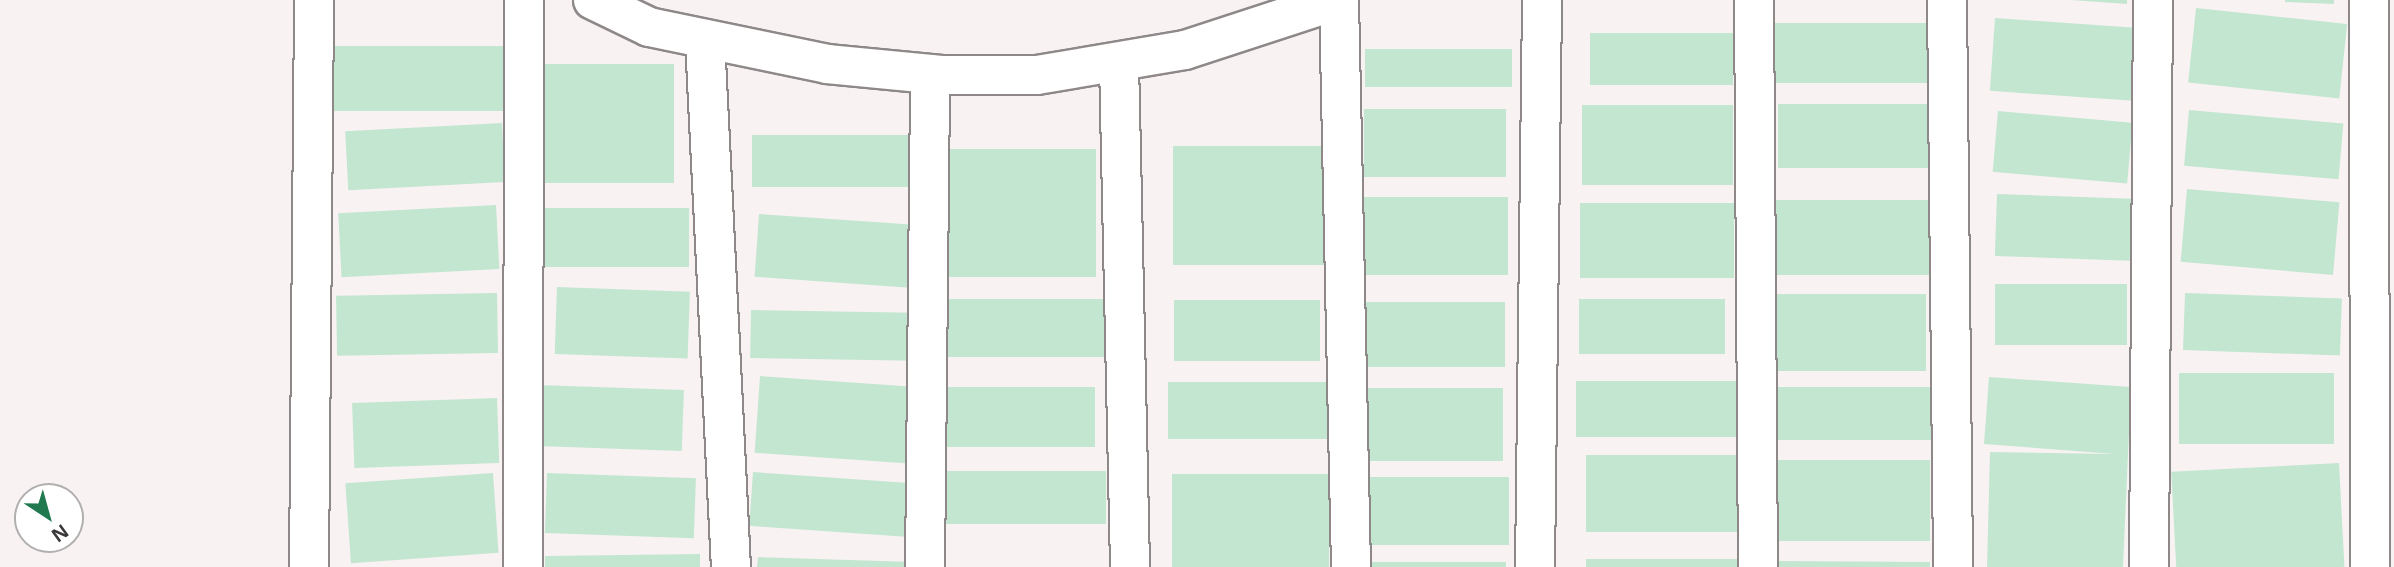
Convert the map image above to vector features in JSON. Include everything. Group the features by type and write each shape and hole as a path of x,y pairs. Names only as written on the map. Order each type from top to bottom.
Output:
{"street":[{"path":"309,567 314,0"},
{"path":"523,567 524,0"},
{"path":"593,0 649,27 827,64 930,74 1037,75 1185,50 1338,0 1351,567"},
{"path":"1535,567 1542,0"},
{"path":"1754,0 1758,567"},
{"path":"1947,0 1954,567"},
{"path":"2150,567 2153,0"},
{"path":"2369,0 2371,567"},
{"path":"705,40 731,567"},
{"path":"1119,62 1130,567"},
{"path":"926,567 930,74"}],"building":[{"path":"2071,0 2127,0 2127,4"},
{"path":"2334,0 2334,4 2285,2"},
{"path":"2196,8 2347,24 2339,98 2188,83"},
{"path":"1995,18 2139,28 2134,101 1990,91"},
{"path":"1768,23 1937,23 1937,83 1768,83"},
{"path":"1590,33 1733,33 1733,85 1590,85"},
{"path":"334,46 505,46 505,111 334,111"},
{"path":"1365,49 1512,49 1512,87 1365,87"},
{"path":"531,64 674,64 674,183 531,183"},
{"path":"1778,104 1932,104 1932,168 1778,168"},
{"path":"1582,105 1733,105 1733,185 1582,185"},
{"path":"1364,109 1506,109 1506,177 1364,177"},
{"path":"2189,110 2343,124 2339,179 2184,166"},
{"path":"1998,111 2132,123 2127,184 1993,172"},
{"path":"502,123 505,182 348,190 345,131"},
{"path":"752,135 910,135 910,187 752,187"},
{"path":"1173,146 1324,146 1324,265 1173,265"},
{"path":"942,149 1096,149 1096,277 942,277"},
{"path":"2187,189 2339,202 2333,275 2181,262"},
{"path":"1997,194 2132,199 2130,261 1995,256"},
{"path":"1358,197 1508,197 1508,275 1358,275"},
{"path":"1774,200 1930,200 1930,275 1774,275"},
{"path":"1580,203 1734,203 1734,278 1580,278"},
{"path":"496,205 499,269 342,277 338,213"},
{"path":"531,208 689,208 689,267 531,267"},
{"path":"759,214 918,225 913,288 755,277"},
{"path":"1995,284 2127,284 2127,345 1995,345"},
{"path":"557,287 690,292 688,359 555,354"},
{"path":"497,293 498,353 337,356 336,296"},
{"path":"2185,293 2342,298 2340,355 2183,350"},
{"path":"1773,294 1926,294 1926,371 1773,371"},
{"path":"946,299 1104,299 1104,357 946,357"},
{"path":"1579,299 1725,299 1725,354 1579,354"},
{"path":"1174,300 1320,300 1320,361 1174,361"},
{"path":"1356,302 1505,302 1505,367 1356,367"},
{"path":"751,310 915,313 914,361 750,358"},
{"path":"2179,373 2334,373 2334,444 2179,444"},
{"path":"760,376 914,387 908,464 755,453"},
{"path":"1989,377 2131,387 2123,567 1987,567 1990,452 2115,454 1984,444"},
{"path":"1576,381 1740,381 1740,437 1576,437"},
{"path":"1168,382 1330,382 1330,439 1168,439"},
{"path":"538,385 684,390 682,451 536,446"},
{"path":"939,387 1095,387 1095,447 939,447"},
{"path":"1766,387 1931,387 1931,440 1766,440"},
{"path":"1353,388 1503,388 1503,461 1353,461"},
{"path":"497,398 499,463 354,468 352,403"},
{"path":"1586,455 1737,455 1737,532 1586,532"},
{"path":"1770,460 1930,460 1930,541 1770,541"},
{"path":"2339,463 2344,567 2176,567 2171,472"},
{"path":"942,471 1106,471 1106,524 942,524"},
{"path":"753,472 913,483 909,537 749,526"},
{"path":"493,473 499,553 351,563 345,483"},
{"path":"547,473 696,478 694,538 545,533"},
{"path":"1172,474 1329,474 1329,567 1172,567"},
{"path":"1363,477 1509,477 1509,545 1363,545"},
{"path":"700,554 700,567 545,567 545,556"},
{"path":"758,557 913,562 913,567 757,567"},
{"path":"1586,559 1741,559 1741,567 1586,567"},
{"path":"1772,561 1930,562 1930,567 1772,567"},
{"path":"1363,562 1506,562 1506,567 1363,567"}]}
